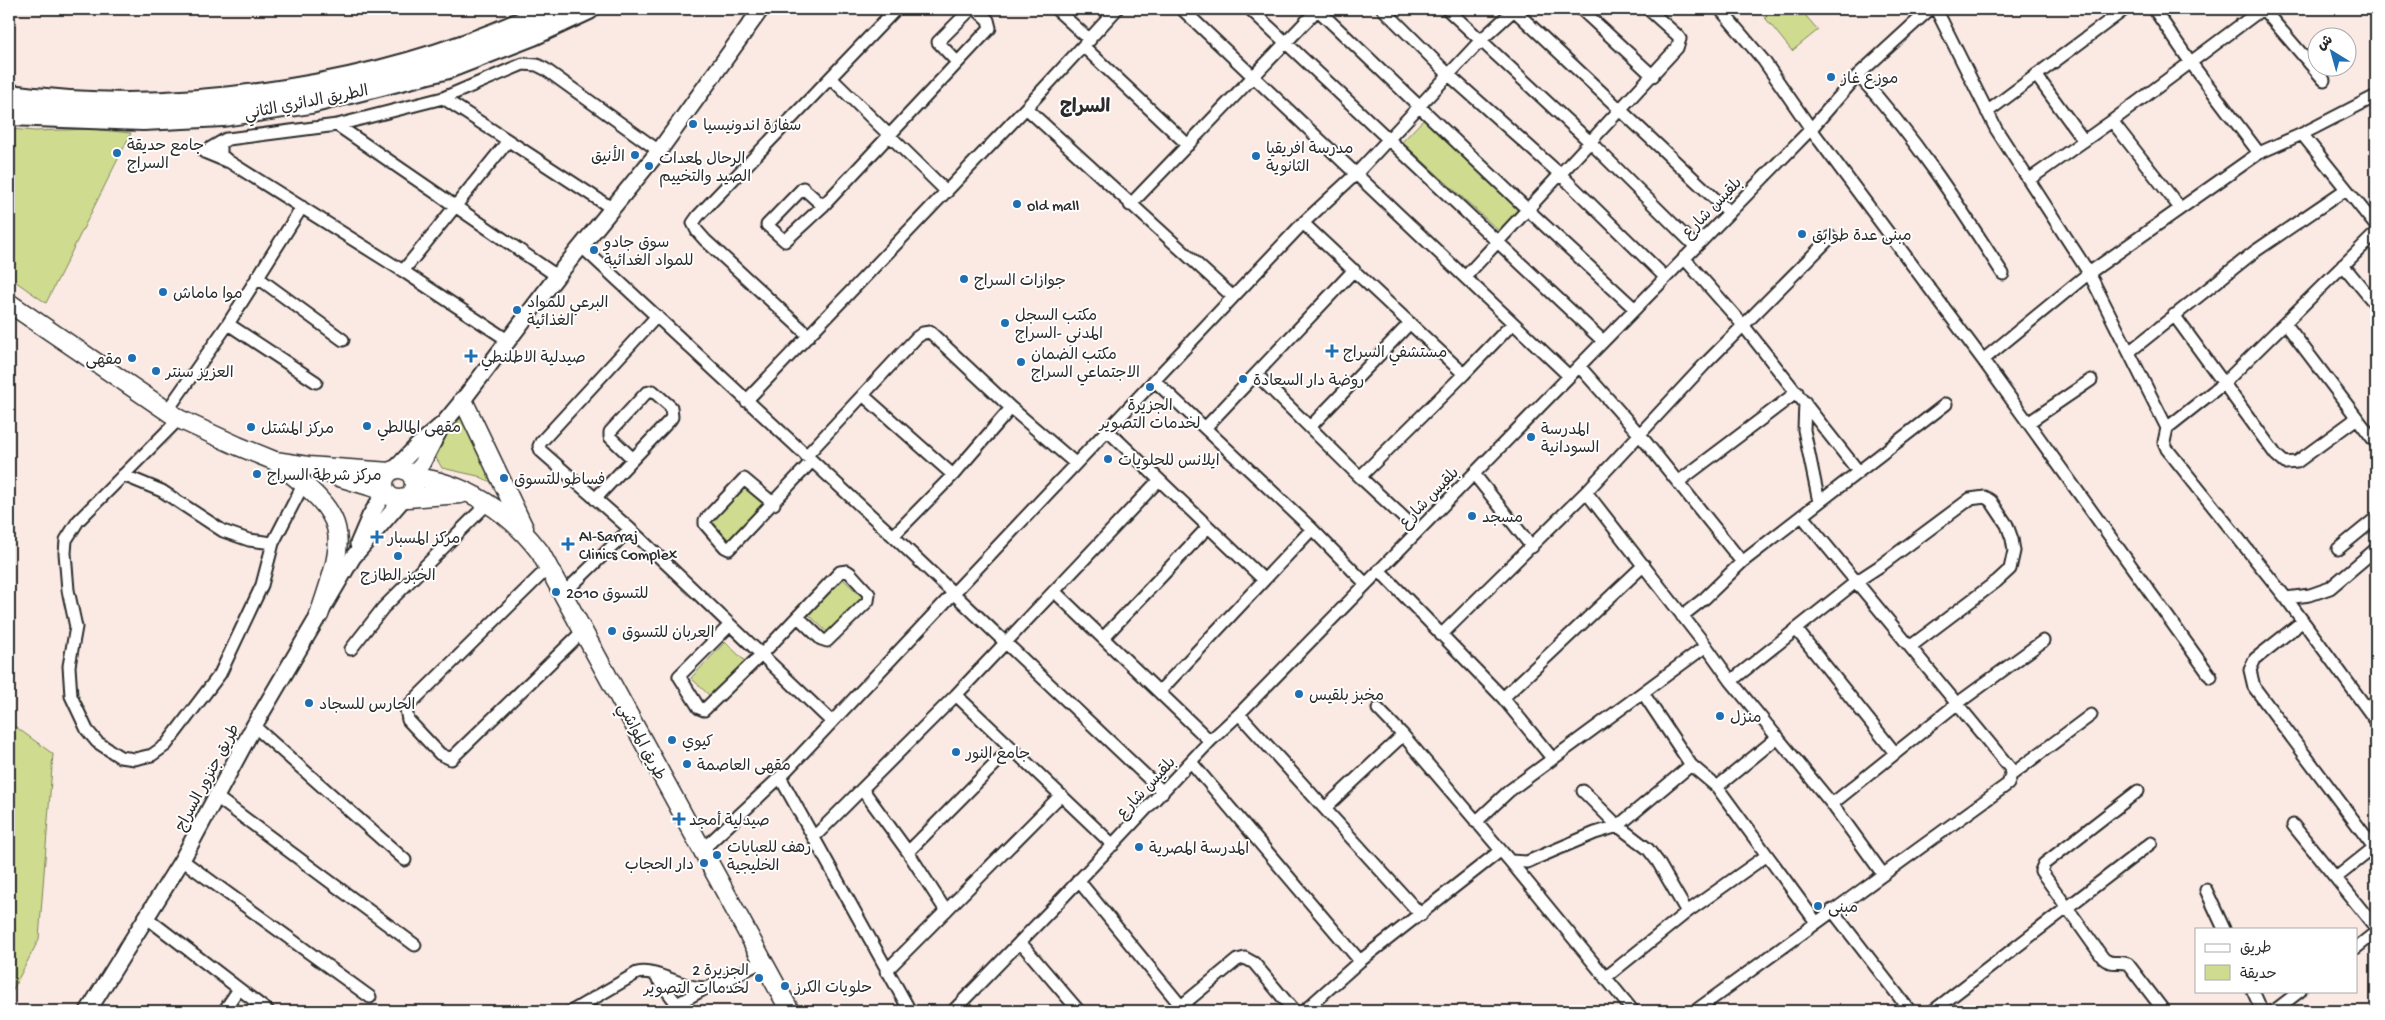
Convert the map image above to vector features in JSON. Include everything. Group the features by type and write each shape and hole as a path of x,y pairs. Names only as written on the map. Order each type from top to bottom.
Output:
{"highway":[{"name":"الطريق الدائري الثاني","path":"9,95 40,100 140,102 221,98 310,86 443,52 550,9"},
{"name":"الطريق الدائري الثاني","path":"9,115 143,120 223,116 310,103 448,68 533,35 589,9"}],"main road":[{"path":"9,303 173,415 238,446 306,475 385,491"},
{"path":"462,400 529,537"},
{"path":"306,475 406,470 413,476 414,488 405,499 391,498 385,491 384,482 393,471"},
{"path":"306,475 334,518 338,534 338,552 319,615"},
{"name":"طريق المواشي","path":"413,476 440,482 488,503 511,520 529,537 549,567 790,1011"},
{"name":"طريق المواشي","path":"405,499 433,495 470,494"}],"street":[{"path":"413,476 422,464 444,423 509,341 557,276 658,151 761,9"},
{"path":"809,336 706,240 697,231 693,223 896,9"},
{"path":"957,62 938,42 971,9"},
{"path":"823,206 803,188 767,225 785,241 823,206 890,137 990,28 988,20 976,9"},
{"path":"1056,9 1087,44 1188,145"},
{"path":"746,401 947,192 1118,9"},
{"path":"1182,9 1569,376"},
{"path":"1250,9 1603,341"},
{"path":"1130,205 1317,9 1635,309"},
{"path":"1383,9 1449,75 1561,174 1665,277"},
{"path":"1447,9 1591,143 1696,246"},
{"path":"702,850 780,777 1303,223 1390,140 1481,40 1514,9 1730,212"},
{"path":"1581,9 1653,76"},
{"path":"1465,277 1678,48 1680,39 1648,9"},
{"path":"1720,9 1764,61 2211,677"},
{"name":"بلقيس شارع","path":"953,1011 1163,792 1210,740 1239,714 1730,212 1858,76 1930,9"},
{"path":"1936,9 1987,112 2019,166 2030,179 2089,273 2167,428"},
{"path":"1987,112 2125,9"},
{"path":"2154,9 2191,64 2260,153"},
{"path":"2030,179 2191,64 2262,9 2324,80"},
{"path":"509,341 403,271 228,162 220,151 221,143 228,138 336,125 443,98 516,66 530,63 537,64 658,151"},
{"path":"2036,75 2084,142"},
{"path":"1858,76 1894,114 1935,168 2003,274"},
{"path":"831,78 947,192"},
{"path":"443,98 613,209"},
{"path":"1982,360 2089,273 2260,153 2374,100"},
{"path":"1026,108 1130,205 1234,297"},
{"path":"2112,121 2180,208"},
{"path":"336,125 557,276"},
{"path":"2302,134 2345,190 2376,226"},
{"path":"403,271 453,206 508,141"},
{"path":"2129,352 2254,252 2345,190"},
{"path":"302,207 173,415 123,475 70,532 66,540 65,553 68,590 76,627 69,666 71,696 87,730 96,742 120,757 136,759 152,755 166,745 220,674 262,585 273,543 306,475"},
{"path":"1303,223 1464,374"},
{"path":"2376,233 2224,383 2167,428 2164,434 2167,449 2286,598 2376,721"},
{"path":"1441,635 1586,492 1744,325 1831,237"},
{"path":"582,247 1163,792"},
{"path":"1684,258 1744,325 1858,471"},
{"path":"2343,265 2376,305"},
{"path":"1205,428 1354,270"},
{"path":"257,277 343,340"},
{"path":"2174,315 2276,455 2285,463 2297,462 2357,418"},
{"path":"657,316 541,442 539,446 541,451 630,529 729,626 763,654 832,722"},
{"path":"1360,477 1513,323"},
{"path":"2285,323 2376,443"},
{"path":"228,324 316,382"},
{"path":"1310,428 1410,324"},
{"path":"774,504 744,479 705,520 705,524 725,548 729,549 774,504 809,459 916,338 923,333 930,332 1011,408 1075,463"},
{"path":"1579,366 1640,435 1742,562"},
{"path":"1256,374 1360,477 1418,531"},
{"path":"2028,423 2091,380"},
{"path":"1155,381 1312,529 1366,584"},
{"path":"595,499 633,459 672,416 671,407 653,391 646,393 610,432 610,437 613,441 633,459"},
{"path":"1678,482 1797,392"},
{"path":"864,396 953,475"},
{"path":"1805,402 1804,430 1819,502"},
{"path":"1682,616 1705,598 1742,562 1946,404"},
{"path":"892,536 953,475 1011,408"},
{"path":"393,471 416,447 444,423"},
{"path":"1107,430 1264,580"},
{"path":"1474,474 1532,547"},
{"path":"123,475 162,491 223,530 249,540 273,543"},
{"path":"814,837 864,790 956,695 1159,480"},
{"name":"طريق جنزور السراج","path":"88,1011 148,918 182,860 254,726 353,557 370,516 385,491"},
{"path":"1586,492 1644,565 1731,681 1832,804 1882,873"},
{"path":"1731,681 1856,581 1880,566 1970,499 1985,497 1991,501 2006,525 2012,539 2014,551 2010,569 1911,646"},
{"name":"طريق جنزور السراج","path":"353,557 405,499"},
{"path":"351,649 383,608 488,503"},
{"path":"1695,1011 1882,873 2008,784 2011,775 2010,768 1958,703 1802,516"},
{"path":"2338,549 2376,518"},
{"path":"1104,637 1208,527"},
{"path":"563,594 630,529"},
{"path":"1159,692 1312,529"},
{"path":"2286,598 2330,588 2376,549"},
{"path":"1502,698 1644,565"},
{"path":"549,567 409,704 406,709 408,720 440,754 446,758 455,757 583,631"},
{"path":"729,626 679,676 699,708 704,710 763,654 798,617 843,570 850,573 869,594 868,601 827,641 821,639 798,617"},
{"path":"1379,570 1502,698 1552,758"},
{"path":"1055,592 1210,740"},
{"path":"2303,621 2255,659 2250,670 2254,687 2376,848 2337,877"},
{"path":"1796,629 1896,753"},
{"path":"1832,804 1958,703 2043,641"},
{"path":"1476,822 1509,791 1552,758 1706,646"},
{"path":"1643,693 1691,765 1716,787 1816,922"},
{"path":"956,695 1113,844"},
{"path":"1378,709 1403,735 1510,861 1633,1011"},
{"path":"1239,714 1421,915"},
{"path":"2011,775 2091,715"},
{"path":"254,726 405,860"},
{"path":"1326,808 1403,735"},
{"path":"1716,787 1778,737"},
{"path":"908,852 1011,748"},
{"path":"1191,762 1360,961"},
{"path":"1510,861 1527,862 1594,833 1618,826 1691,765"},
{"path":"780,777 886,971 910,1011"},
{"path":"864,790 908,852 946,911"},
{"path":"2138,791 2042,866 2043,876 2106,960 2112,963 2122,962 2128,964 2164,1011"},
{"path":"1583,792 1618,826 1648,849 1658,862 1687,912"},
{"path":"886,971 1061,795"},
{"path":"215,796 415,945"},
{"path":"2293,825 2337,877 2376,928"},
{"path":"1933,1011 2151,843"},
{"path":"1304,1011 1360,961 1421,915 1500,851"},
{"path":"1605,978 1687,912 1766,856"},
{"path":"182,860 370,997"},
{"path":"1078,880 1178,1009 1237,960 1245,958 1254,963 1294,1011"},
{"path":"2206,890 2224,928"},
{"path":"1832,910 1910,1011"},
{"path":"148,918 268,1011"},
{"path":"2358,946 2376,932"},
{"path":"1020,942 1074,1010"},
{"path":"654,974 675,1008 708,987 762,961"},
{"path":"572,1011 637,972 646,971 681,983 708,987"},
{"path":"224,1011 239,989"},
{"path":"2253,992 2262,1011"},
{"path":"2274,1011 2299,992"}],"green space":[{"path":"1758,9 1800,9 1818,30 1792,51"},
{"path":"1424,119 1520,209 1499,231 1402,142"},
{"path":"9,129 35,131 90,129 131,133 46,303 9,277"},
{"path":"466,412 502,487 478,476 442,468 436,458 436,447"},
{"path":"744,486 764,505 730,541 710,522"},
{"path":"842,578 862,597 828,633 808,614"},
{"path":"725,642 745,661 711,697 691,678"},
{"path":"9,722 53,754 39,939 9,997"}],"place":[{"name":"موزع غاز","path":"1831,77"},
{"name":"سفارة اندونيسيا","path":"693,124"},
{"name":"جامع حديقة السراج","path":"117,153"},
{"name":"الأنيق","path":"635,155"},
{"name":"مدرسة افريقيا الثانوية","path":"1256,156"},
{"name":"الرحال لمعدات الصيد والتخييم","path":"649,166"},
{"name":"old mall","path":"1017,204"},
{"name":"مبنى عدة طوابق","path":"1802,234"},
{"name":"سوق جادو للمواد الغدائية","path":"594,250"},
{"name":"جوازات السراج","path":"964,279"},
{"name":"موا ماماش","path":"163,292"},
{"name":"البرعي للمواد الغذائية","path":"517,310"},
{"name":"مكتب السجل المدني -السراج","path":"1005,323"},
{"name":"مستشفي السراج","path":"1332,351"},
{"name":"صيدلية الاطلنطي","path":"471,356"},
{"name":"مقهى","path":"132,358"},
{"name":"مكتب الضمان الاجتماعي السراج","path":"1021,362"},
{"name":"العزيز سنتر","path":"156,371"},
{"name":"روضة دار السعادة","path":"1243,379"},
{"name":"الجزيرة لخدمات التصوير","path":"1150,387"},
{"name":"مقهى المالطي","path":"367,426"},
{"name":"مركز المشتل","path":"251,427"},
{"name":"المدرسة السودانية","path":"1531,437"},
{"name":"ايلانس للحلويات","path":"1108,459"},
{"name":"مركز شرطة السراج","path":"257,474"},
{"name":"فساطو للتسوق","path":"504,478"},
{"name":"مسجد","path":"1472,516"},
{"name":"مركز المسبار","path":"377,537"},
{"name":"Al-Sarraj Clinics Complex","path":"568,544"},
{"name":"الخبز الطازج","path":"398,556"},
{"name":"2010 للتسوق","path":"556,592"},
{"name":"العربان للتسوق","path":"612,631"},
{"name":"مخبز بلقيس","path":"1299,694"},
{"name":"الحارس للسجاد","path":"309,703"},
{"name":"منزل","path":"1720,716"},
{"name":"كيوي","path":"672,740"},
{"name":"جامع النور","path":"956,752"},
{"name":"مقهى العاصمة","path":"687,764"},
{"name":"صيدلية أمجد","path":"679,819"},
{"name":"المدرسة المصرية","path":"1139,847"},
{"name":"رهف للعبايات الخليجية","path":"717,855"},
{"name":"دار الحجاب","path":"704,863"},
{"name":"مبنى","path":"1818,906"},
{"name":"الجزيرة 2 لخدماات التصوير","path":"759,978"},
{"name":"حلويات الكرز","path":"785,986"}],"district":[{"name":"السراج","path":"1085,105"}]}
